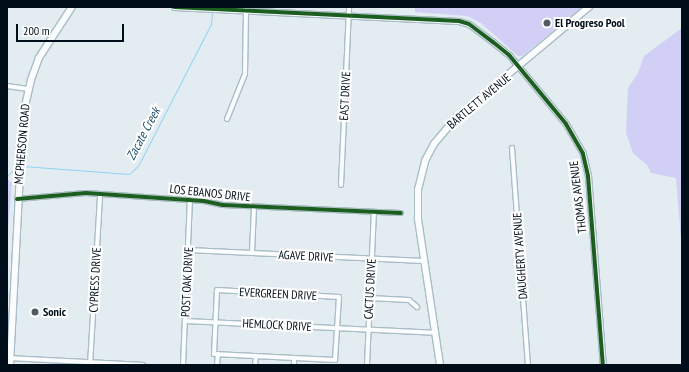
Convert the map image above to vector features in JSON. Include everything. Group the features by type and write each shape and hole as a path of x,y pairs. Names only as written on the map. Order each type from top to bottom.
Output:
{"main road":[{"name":"MCPHERSON ROAD","path":"10,365 9,319 22,115 28,89 46,45 72,7"},
{"name":"BARTLETT AVENUE","path":"440,365 424,261 417,203 420,179 425,161 434,144 457,117 589,7"}],"street":[{"name":"THOMAS AVENUE","path":"174,7 421,19 469,24 509,55 566,124 584,154 588,176 603,365"},
{"name":"EAST DRIVE","path":"341,185 349,7"},
{"path":"228,119 245,74 246,10"},
{"path":"7,86 28,89"},
{"name":"DAUGHERTY AVENUE","path":"512,148 528,365"},
{"name":"LOS EBANOS DRIVE","path":"17,199 60,194 100,195 190,200 254,207 401,213"},
{"name":"CYPRESS DRIVE","path":"90,364 100,195"},
{"name":"POST OAK DRIVE","path":"183,365 190,200"},
{"path":"252,253 254,207"},
{"name":"CACTUS DRIVE","path":"367,365 374,213"},
{"name":"AGAVE DRIVE","path":"188,250 424,261"},
{"name":"EVERGREEN DRIVE","path":"216,322 217,290 339,297 337,328"},
{"path":"369,298 409,300 417,307"},
{"name":"HEMLOCK DRIVE","path":"185,321 435,333"},
{"path":"216,322 217,365"},
{"path":"332,365 334,360 337,328"},
{"path":"216,354 334,360"},
{"path":"255,365 256,356"},
{"path":"10,358 90,364 143,365"},
{"path":"294,358 294,365"}],"shaded area":[{"path":"415,7 583,7 522,56 518,56 481,23 467,16 415,12"},
{"path":"682,28 682,252 676,178 651,173 647,165 633,153 626,133 628,88 638,73 644,56"},
{"path":"7,179 12,183 7,241"}],"waterway":[{"name":"Zacate Creek","path":"23,166 129,174 138,166 211,24 212,12"},
{"name":"Zacate Creek","path":"7,176 18,166"}],"cycle path":[{"path":"174,7 459,21 469,24 509,55 566,124 583,154 588,176 603,365"},
{"path":"17,199 86,193 204,201 223,205 401,213"}],"place":[{"name":"El Progreso Pool","path":"547,23"},
{"name":"Sonic","path":"35,312"}]}
